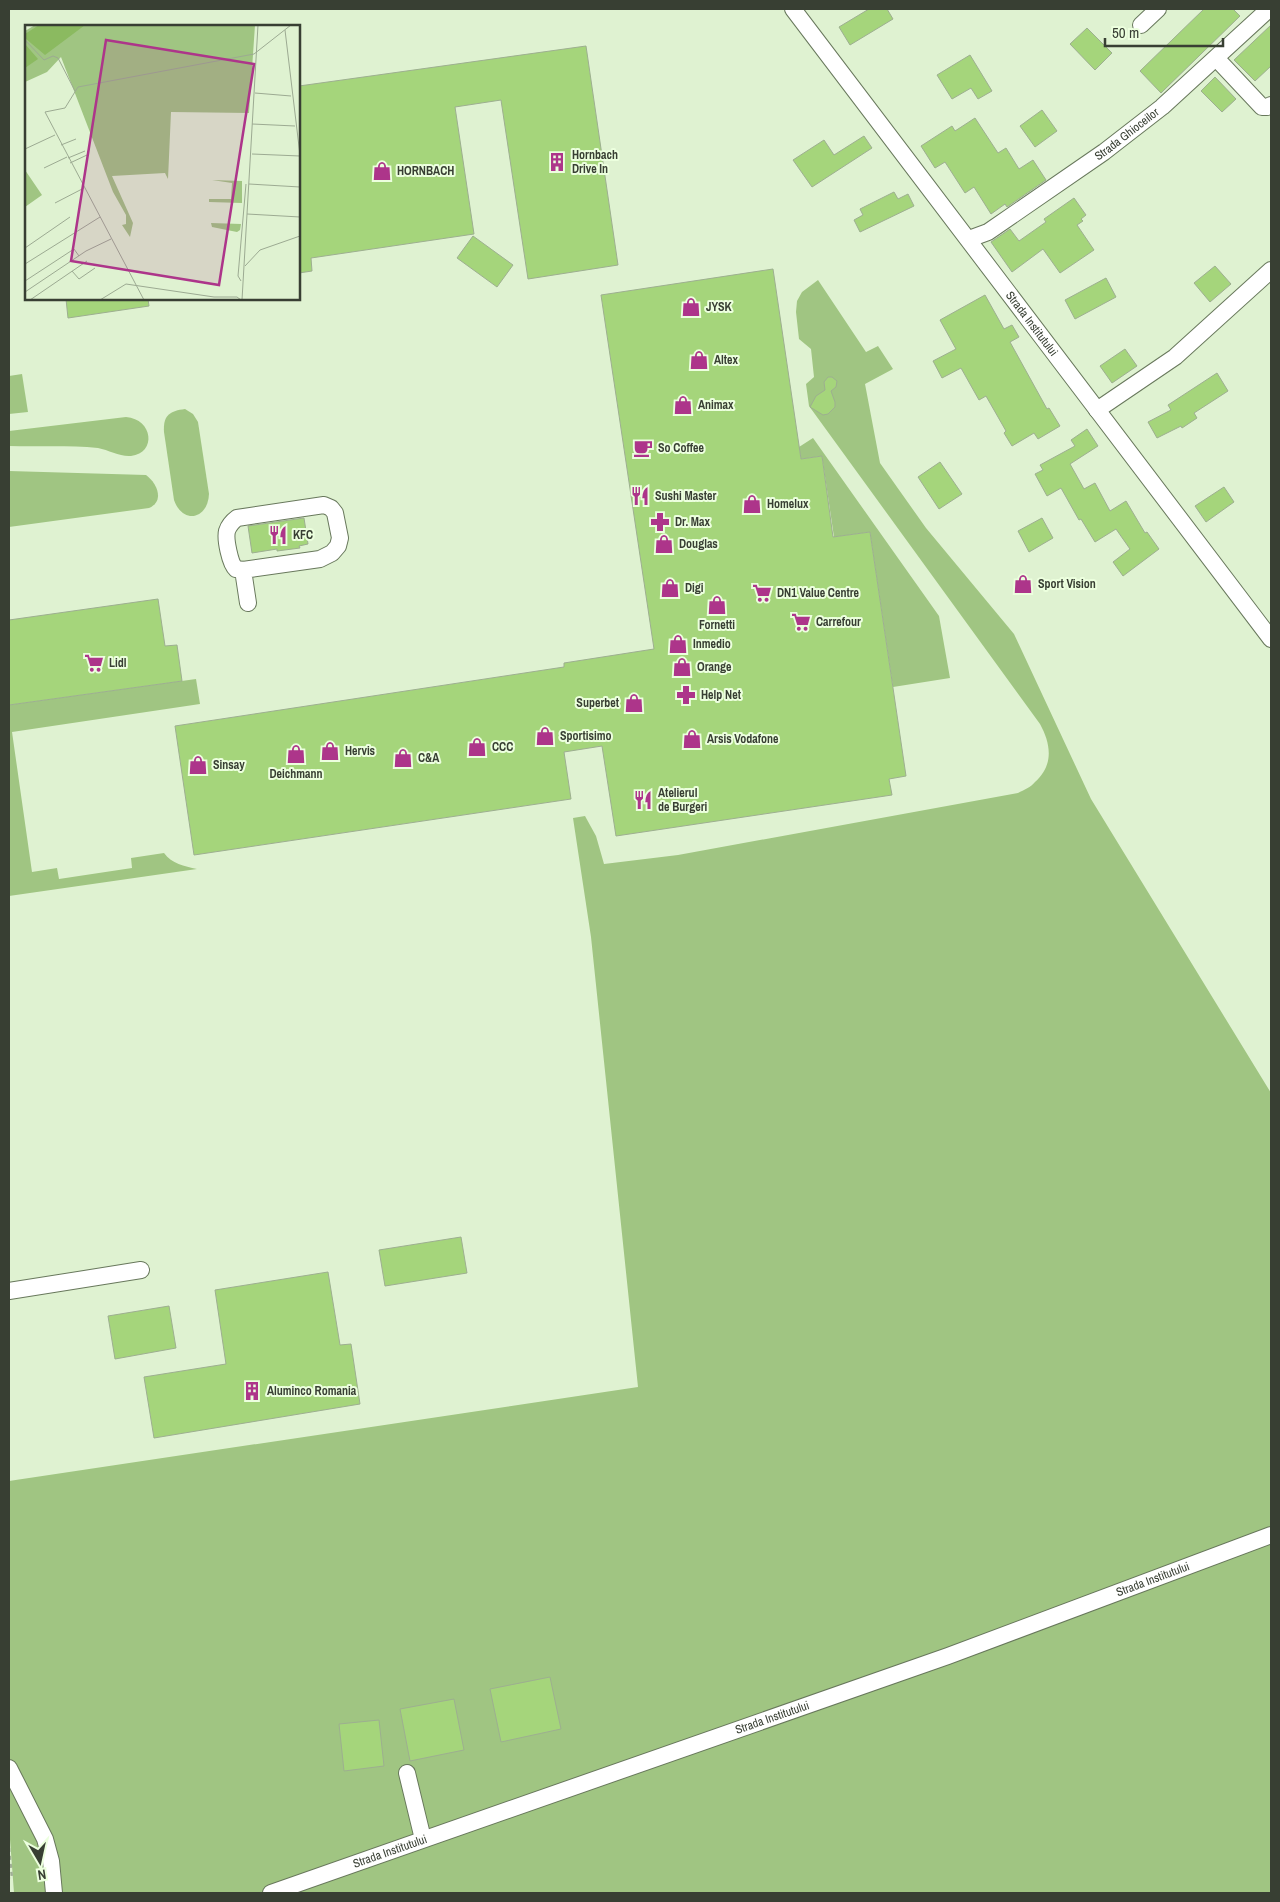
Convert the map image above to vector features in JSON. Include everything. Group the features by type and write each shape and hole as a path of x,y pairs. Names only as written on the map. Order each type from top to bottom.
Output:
{"street":[{"name":"Strada Institutului","path":"794,9 1097,410 1270,634"},
{"path":"1141,25 1158,9"},
{"name":"Strada Ghioceilor","path":"969,239 988,232 1104,152 1162,106 1269,9"},
{"path":"1216,58 1262,107 1271,105"},
{"path":"1097,410 1175,357 1271,270"},
{"path":"324,505 331,508 335,513 340,538 338,546 332,553 320,559 243,570 236,569 231,564 226,536 228,528 237,518 324,505"},
{"path":"243,570 248,603"},
{"path":"9,1291 141,1270"},
{"name":"Strada Institutului","path":"271,1893 939,1659 1271,1535"},
{"path":"9,1768 45,1840 51,1861 54,1893"},
{"path":"407,1773 423,1839"}],"path":[{"path":"9,1848 10,1878"}],"green space":[{"path":"818,280 866,352 878,346 893,369 865,384 880,463 926,528 1014,634 1091,799 1271,1093 1271,1893 14,1893 9,1826 9,1481 638,1387 591,937 573,818 585,816 596,836 604,864 678,855 1018,793 1033,784 1045,769 1049,754 1047,739 1040,724 809,406 806,384 814,377 811,349 799,339 796,312 797,301 802,292"},
{"path":"22,374 28,412 9,414 9,376"},
{"path":"185,409 193,414 198,422 209,494 208,502 204,509 195,516 183,513 174,500 164,432 168,415"},
{"path":"126,417 135,419 146,429 148,443 139,454 123,455 87,447 9,446 9,431"},
{"path":"813,438 939,616 950,678 893,687 870,532 834,537 822,456 801,459 799,447"},
{"path":"9,471 146,475 156,487 158,497 154,505 149,508 9,527"},
{"path":"196,679 200,704 12,732 32,872 57,868 59,879 132,868 131,858 164,853 167,857 183,866 197,869 9,896 9,705"}],"building":[{"path":"869,9 887,9 893,19 850,45 839,27"},
{"path":"1204,9 1233,9 1240,16 1161,93 1140,71"},
{"path":"1271,25 1271,66 1255,81 1234,60"},
{"path":"1087,28 1112,53 1095,70 1070,44"},
{"path":"586,46 618,265 528,279 501,100 455,107 474,234 311,258 312,271 300,273 300,86"},
{"path":"970,55 992,91 978,99 971,88 952,99 937,75"},
{"path":"1215,77 1236,99 1222,112 1201,91"},
{"path":"1042,110 1057,131 1035,147 1020,126"},
{"path":"975,118 998,153 1006,148 1019,169 1033,160 1046,180 1007,207 1005,204 991,214 974,187 965,193 945,162 935,168 921,146 952,126 955,131"},
{"path":"864,136 872,148 812,187 793,160 824,140 834,155"},
{"path":"894,192 898,199 908,194 914,206 860,232 854,220 863,215 860,209"},
{"path":"1074,198 1086,215 1081,219 1083,221 1077,225 1094,250 1060,273 1043,249 1012,272 991,242 1010,229 1019,241 1046,222 1044,219"},
{"path":"473,236 513,265 497,287 457,258"},
{"path":"1215,266 1231,284 1210,302 1194,283"},
{"path":"773,269 801,459 822,456 833,537 870,532 906,776 889,779 892,795 616,836 602,746 564,752 571,799 194,855 175,726 564,667 564,663 654,649 601,295"},
{"path":"1106,278 1116,297 1075,319 1065,300"},
{"path":"985,295 1004,329 1012,325 1019,337 1010,342 1047,409 1049,408 1060,426 1038,439 1034,433 1012,446 1004,433 1006,431 986,396 979,400 961,368 942,378 933,361 956,349 940,320"},
{"path":"66,300 148,300 149,306 68,318"},
{"path":"1125,349 1137,366 1112,383 1100,366"},
{"path":"1217,373 1228,391 1194,413 1197,418 1182,428 1181,426 1157,438 1148,422 1171,410 1168,405"},
{"path":"828,377 832,377 837,381 836,387 831,391 835,407 828,414 823,415 810,407 816,396 825,390 824,382"},
{"path":"1087,429 1098,446 1070,464 1084,489 1095,483 1110,511 1126,501 1145,533 1147,532 1159,549 1123,576 1113,562 1130,549 1116,529 1095,542 1081,519 1079,520 1061,488 1047,496 1035,474 1043,470 1040,465 1075,446 1071,440"},
{"path":"940,462 962,494 939,509 918,477"},
{"path":"1224,487 1234,502 1206,522 1195,506"},
{"name":"KFC","path":"304,518 308,544 299,546 300,548 252,553 248,526"},
{"path":"1042,518 1053,538 1029,552 1018,531"},
{"name":"Lidl","path":"158,599 165,646 177,645 182,681 9,705 9,620"},
{"path":"461,1237 467,1273 385,1286 379,1250"},
{"path":"328,1272 340,1345 351,1344 360,1404 154,1438 144,1377 226,1364 215,1290"},
{"path":"169,1306 176,1348 115,1359 108,1316"},
{"path":"550,1677 561,1729 501,1742 490,1689"},
{"path":"454,1699 464,1750 410,1761 400,1709"},
{"path":"379,1720 384,1766 344,1771 339,1724"}],"place":[{"name":"Hornbach Drive In","path":"557,162"},
{"name":"HORNBACH","path":"382,171"},
{"name":"JYSK","path":"691,307"},
{"name":"Altex","path":"699,360"},
{"name":"Animax","path":"683,405"},
{"name":"So Coffee","path":"643,448"},
{"name":"Sushi Master","path":"640,496"},
{"name":"Homelux","path":"752,504"},
{"name":"Dr. Max","path":"660,522"},
{"name":"KFC","path":"278,535"},
{"name":"Douglas","path":"664,544"},
{"name":"Sport Vision","path":"1023,584"},
{"name":"Digi","path":"670,588"},
{"name":"DN1 Value Centre","path":"762,593"},
{"name":"Fornetti","path":"717,605"},
{"name":"Carrefour","path":"801,622"},
{"name":"Inmedio","path":"678,644"},
{"name":"Lidl","path":"94,663"},
{"name":"Orange","path":"682,667"},
{"name":"Help Net","path":"686,695"},
{"name":"Superbet","path":"634,703"},
{"name":"Sportisimo","path":"545,736"},
{"name":"Arsis Vodafone","path":"692,739"},
{"name":"CCC","path":"477,747"},
{"name":"Hervis","path":"330,751"},
{"name":"Deichmann","path":"296,754"},
{"name":"C&A","path":"403,758"},
{"name":"Sinsay","path":"198,765"},
{"name":"Atelierul de Burgeri","path":"643,800"},
{"name":"Aluminco Romania","path":"252,1391"}]}
